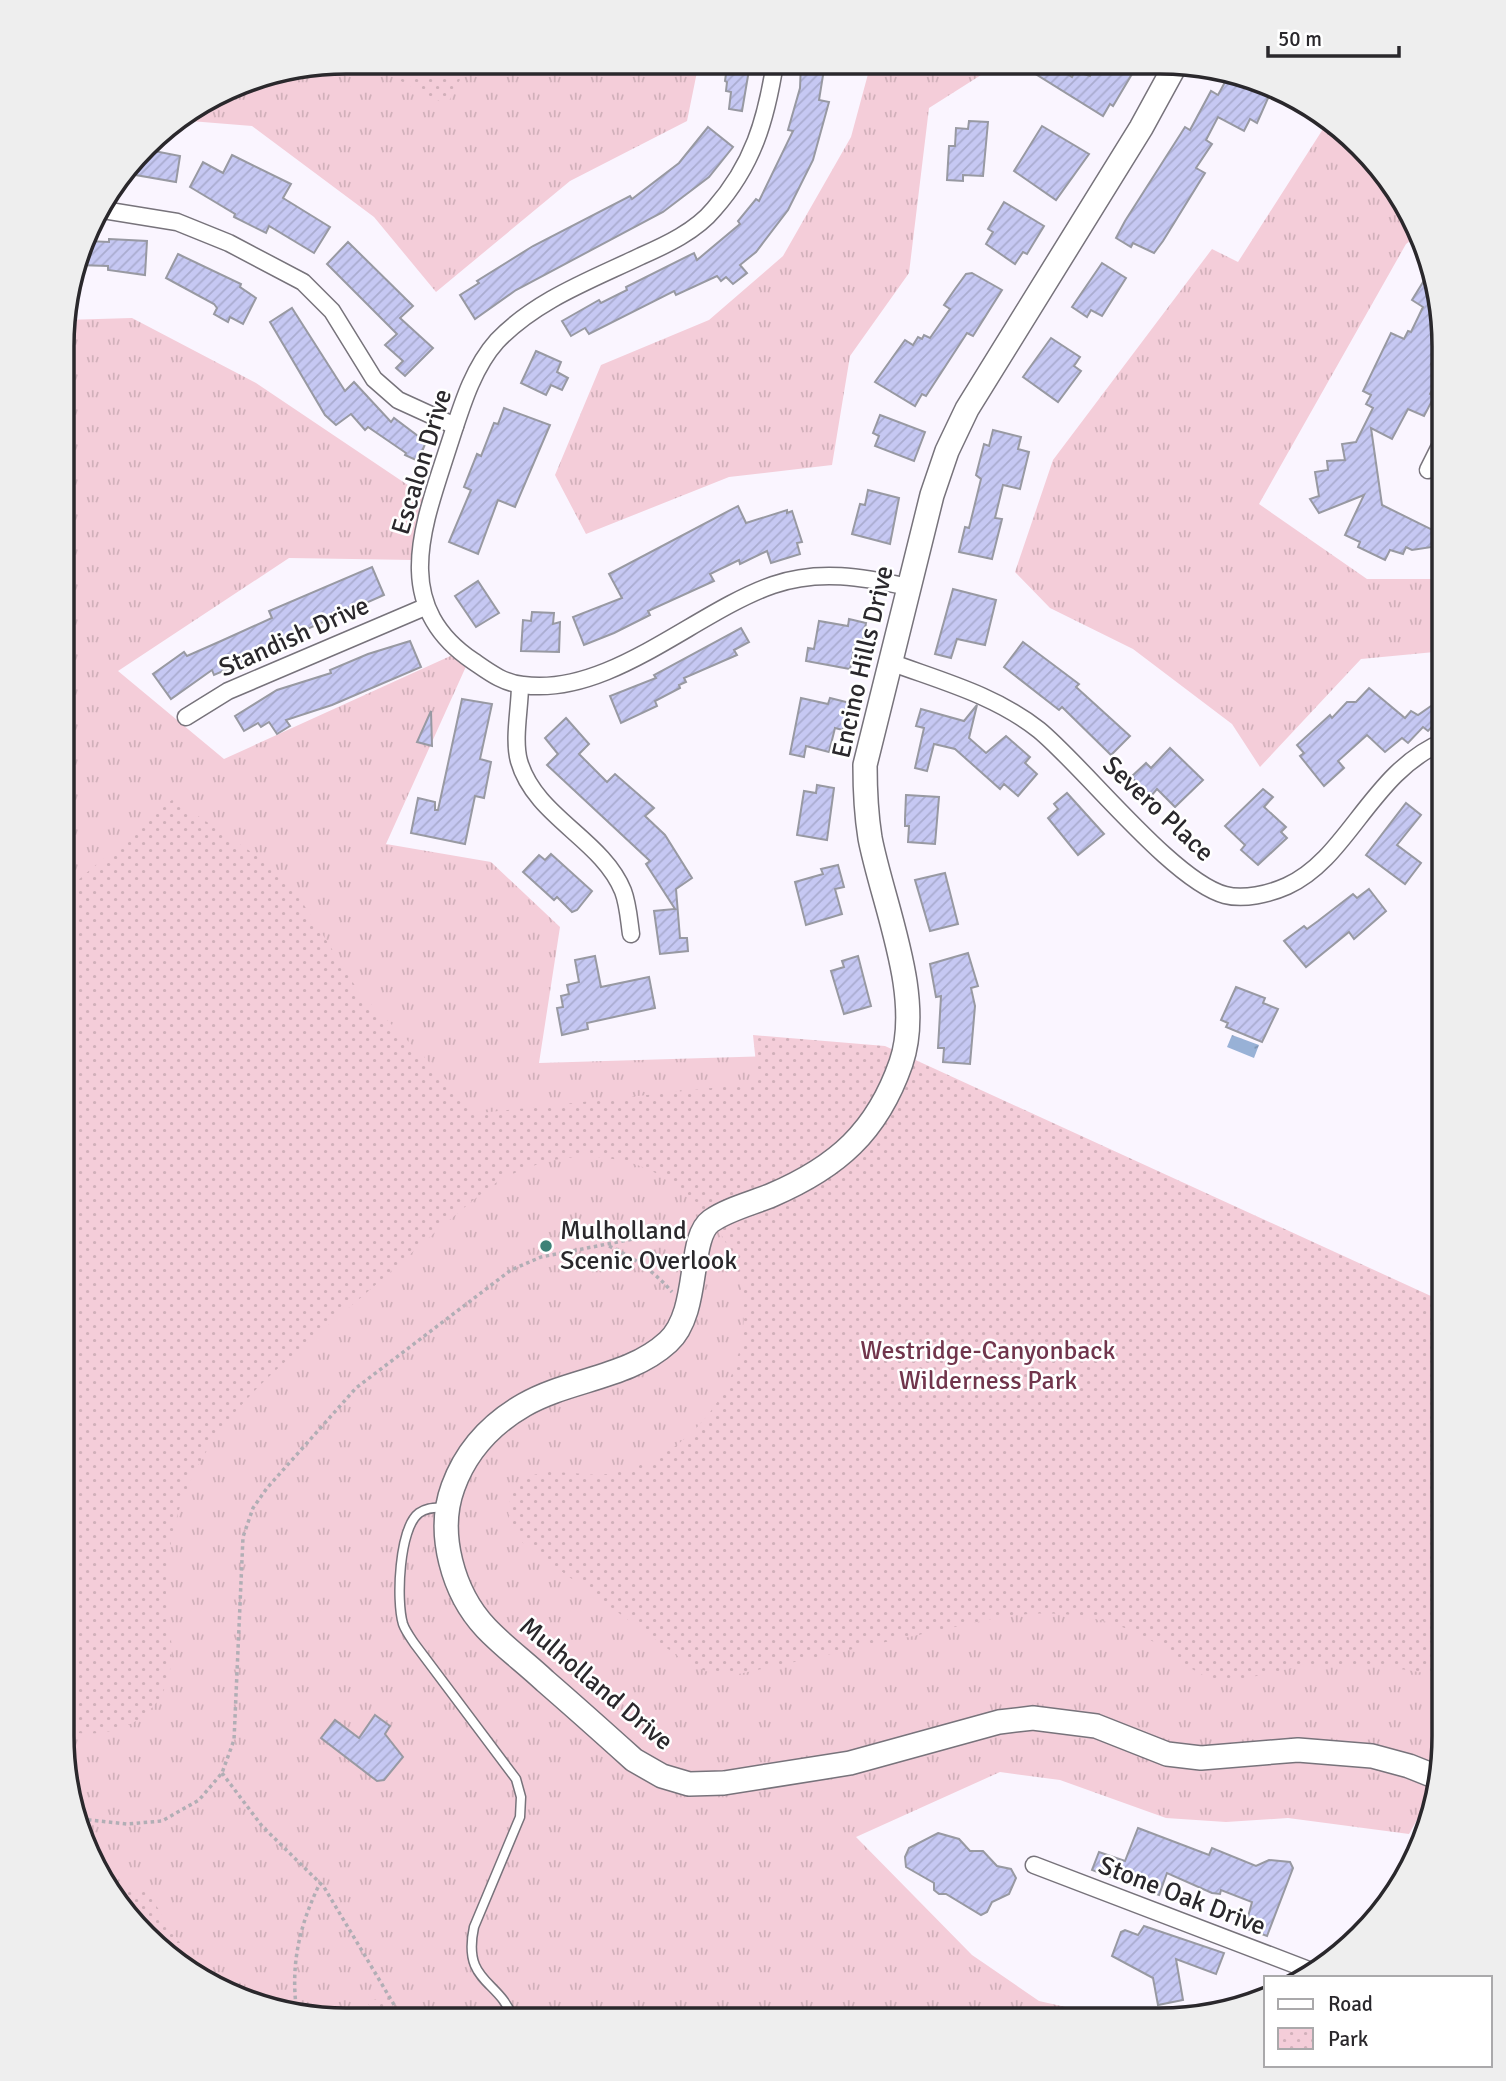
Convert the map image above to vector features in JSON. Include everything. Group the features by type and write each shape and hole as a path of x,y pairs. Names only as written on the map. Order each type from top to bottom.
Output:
{"main road":[{"name":"Encino Hills Drive","path":"702,1231 720,1216 801,1182 831,1163 869,1128 901,1064 907,1042 901,962 870,839 864,800 865,765 908,587 943,462 967,408 1141,128 1171,74"},
{"name":"Mulholland Drive","path":"702,1231 691,1298 671,1340 648,1358 527,1403 489,1429 460,1467 446,1507 448,1552 461,1590 484,1626 634,1760 662,1776 689,1784 724,1783 850,1763 999,1722 1033,1718 1096,1726 1167,1754 1201,1758 1298,1749 1372,1756 1429,1774"}],"street":[{"name":"Escalon Drive","path":"773,74 761,135 739,176 713,211 662,247 556,296 523,318 496,342 476,372 434,490 419,560 425,607 454,649 497,678 520,685 554,687 593,678 773,585 819,575 865,577 908,587"},
{"path":"109,211 177,222 229,243 303,282 332,311 374,379 398,400 455,426"},
{"path":"1428,470 1432,462"},
{"name":"Standish Drive","path":"186,717 228,691 425,607"},
{"name":"Severo Place","path":"890,662 987,697 1038,730 1177,865 1225,895 1262,895 1311,872 1401,767 1432,749"},
{"path":"520,685 518,758 523,773 542,802 611,871 622,891 631,934"},
{"name":"Stone Oak Drive","path":"1034,1864 1303,1968"}],"lane":[{"path":"446,1507 429,1508 418,1514 408,1526 401,1573 403,1624 414,1643 501,1757 516,1779 521,1797 520,1817 474,1927 470,1945 473,1963 483,1980 509,2008"}],"path":[{"path":"87,1820 127,1824 162,1821 199,1801 222,1773 234,1741 243,1537 253,1508 267,1488 373,1373 511,1270 541,1257 609,1246 695,1226 702,1231"},
{"path":"609,1246 638,1261 659,1277 681,1304 683,1319"},
{"path":"222,1773 262,1826 320,1883 396,2008"},
{"path":"295,2003 293,1987 296,1948 304,1917 320,1883"}],"green space":[{"path":"328,74 697,74 687,121 570,181 436,292 374,217 252,126 191,121 241,94 258,88 292,79"},
{"path":"387,74 463,74 447,105"},
{"path":"868,74 983,74 929,108 909,273 850,356 832,465 729,477 586,534 555,475 601,365 709,320 783,256 851,137"},
{"path":"1324,128 1353,153 1387,194 1411,240 1406,244 1259,504 1367,579 1432,579 1432,652 1361,659 1260,767 1232,724 1133,649 1050,608 1015,572 1053,460 1212,249 1238,262"},
{"path":"132,318 256,383 430,500 415,560 289,558 118,671 224,759 457,653 468,662 386,844 491,862 560,927 539,1063 870,1053 1432,1301 1432,1753 1423,1806 1409,1834 1288,1818 1226,1822 1166,1818 1060,1780 1000,1772 856,1837 972,1955 1039,2001 1070,2008 328,2007 292,2002 241,1987 194,1962 166,1940 141,1915 119,1887 94,1840 79,1789 74,1753 75,320"},
{"name":"Westridge-Canyonback Wilderness Park","path":"173,799 285,875 359,992 480,1113 758,1083 753,1035 885,1046 1432,1297 1432,1675 1391,1668 1337,1665 1300,1667 1248,1678 1216,1679 1200,1673 1157,1644 1119,1626 1059,1614 996,1618 734,1675 711,1673 690,1665 524,1544 513,1529 508,1512 509,1503 517,1487 533,1475 553,1472 607,1474 637,1466 665,1453 689,1435 710,1413 726,1388 737,1360 743,1330 743,1299 735,1263 718,1229 695,1201 665,1178 644,1168 601,1157 579,1157 535,1165 494,1184 288,1360 240,1406 201,1460 186,1491 174,1527 166,1590 171,1663 167,1683 159,1699 147,1713 116,1730 99,1733 74,1732 74,884"},
{"path":"145,1888 180,1943 170,1943 166,1940 123,1892"},
{"path":"390,1995 398,2008 371,2008 367,2002"}],"water":[{"path":"1232,1035 1259,1045 1254,1058 1227,1047"}],"building":[{"path":"726,74 748,74 742,111 729,109 731,92 726,91"},
{"path":"801,74 823,74 819,100 829,102 813,160 788,210 756,252 740,265 747,273 733,284 726,277 721,281 717,276 676,295 674,291 589,334 585,328 571,336 562,321 599,300 601,303 627,290 626,287 694,253 697,260 740,224 738,221 756,199 759,201 793,131 788,130 800,88"},
{"path":"1036,74 1068,74 1072,77 1074,74 1132,74 1113,106 1110,104 1103,116"},
{"path":"1225,82 1269,96 1257,123 1250,119 1244,131 1218,117 1206,140 1212,144 1196,168 1205,173 1154,253 1133,243 1131,247 1116,238 1185,127 1190,130 1211,91 1218,95"},
{"path":"969,121 988,122 983,176 963,175 963,181 947,180 949,146 955,146 956,128 968,129"},
{"path":"1042,126 1089,154 1056,200 1014,171"},
{"path":"708,127 733,147 709,177 663,212 516,290 475,319 460,295 479,283 477,281 533,246 630,196 632,199 679,163"},
{"path":"155,151 180,156 176,182 134,175"},
{"path":"232,155 291,184 283,198 330,227 314,253 269,226 266,233 234,217 235,214 190,187 203,162 223,173"},
{"path":"1004,202 1044,226 1027,254 1023,252 1015,264 986,244 993,232 988,229"},
{"path":"109,239 147,241 145,275 108,270 108,266 86,265 94,241 109,242"},
{"path":"348,242 413,306 400,318 433,348 405,376 396,368 403,361 385,345 397,334 327,264"},
{"path":"178,254 241,284 240,287 256,298 243,324 230,317 228,322 214,314 217,308 214,304 166,278"},
{"path":"1102,263 1126,278 1102,316 1091,310 1087,317 1072,307"},
{"path":"972,273 1002,290 973,336 967,333 926,396 922,394 915,406 875,382 905,340 913,345 918,337 922,339 924,335 930,338 950,309 944,305 966,274"},
{"path":"1424,280 1432,328 1432,401 1424,416 1408,409 1392,439 1371,428 1382,505 1432,530 1432,547 1412,550 1406,547 1403,554 1390,550 1385,560 1358,547 1360,542 1345,535 1364,495 1319,513 1310,499 1319,496 1315,472 1328,470 1327,461 1345,460 1342,444 1356,442 1373,408 1366,404 1371,395 1363,391 1391,333 1404,339 1408,331 1411,332 1423,307 1412,300"},
{"path":"292,308 345,391 354,382 391,422 394,418 426,442 418,461 405,455 406,453 368,427 365,430 351,414 336,425 325,415 270,322"},
{"path":"1051,338 1080,357 1074,366 1081,371 1058,402 1023,377"},
{"path":"536,351 561,362 557,372 568,378 562,390 551,385 546,395 521,383"},
{"path":"504,408 550,425 515,507 498,500 478,554 449,542 471,490 464,487 477,454 481,456 494,423 498,424"},
{"path":"880,415 925,432 914,461 875,446 879,436 873,433"},
{"path":"993,430 1021,437 1018,449 1029,452 1020,489 1003,485 995,518 1002,519 992,559 959,552 965,527 969,528 981,479 976,475 984,444 989,446"},
{"path":"868,490 899,498 890,544 852,534 860,504 865,505"},
{"path":"738,506 746,523 787,510 787,513 792,511 802,542 797,543 800,554 771,563 767,551 740,564 739,560 710,574 714,581 648,611 650,615 614,633 584,645 573,617 622,598 609,574"},
{"path":"372,567 384,595 298,633 300,638 214,675 212,670 171,699 153,674 184,652 187,656 272,618 269,611"},
{"path":"478,581 499,613 476,627 455,596"},
{"path":"953,589 996,600 985,645 957,639 951,658 935,654"},
{"path":"532,612 554,613 553,624 560,622 559,652 521,651 523,620 531,621"},
{"path":"849,619 866,623 862,645 855,644 850,669 806,661 808,648 814,649 819,621 848,626"},
{"path":"741,628 749,642 734,650 737,655 684,678 686,682 679,685 680,688 655,701 657,706 621,723 610,696 656,678 654,675"},
{"path":"410,641 421,667 332,705 286,720 290,726 277,734 269,722 261,727 258,723 244,731 235,716 277,690 331,673 330,670 368,654"},
{"path":"1023,642 1079,684 1076,687 1130,736 1111,755 1062,707 1059,710 1004,667"},
{"path":"1369,688 1405,718 1411,711 1418,715 1431,706 1432,727 1428,731 1423,727 1408,743 1402,738 1385,752 1367,735 1338,761 1344,768 1324,786 1300,756 1304,753 1297,745 1330,715 1332,718 1347,702 1356,702"},
{"path":"801,698 828,704 830,698 850,703 843,730 835,728 829,752 806,746 804,757 790,754"},
{"path":"462,699 492,704 480,759 491,762 484,798 475,796 465,844 411,833 418,798 435,802 435,810 438,810"},
{"path":"977,705 969,738 986,753 1006,736 1030,757 1025,763 1037,774 1018,796 1004,784 1000,789 955,749 934,744 927,771 915,768 924,728 916,726 921,709 964,721"},
{"path":"431,711 432,746 417,742"},
{"path":"566,718 589,744 579,754 607,782 615,774 654,808 645,816 665,835 692,878 676,889 680,938 687,938 688,951 660,954 654,911 675,909 646,864 650,861 547,765 558,754 545,738"},
{"path":"1170,748 1203,780 1175,807 1157,789 1151,796 1131,777 1146,763 1151,768"},
{"path":"817,785 834,788 827,840 797,835 804,791 816,793"},
{"path":"1263,789 1273,797 1264,807 1286,827 1281,832 1287,838 1258,865 1241,850 1245,845 1225,826"},
{"path":"1067,793 1104,834 1078,855 1048,818 1058,809 1054,804"},
{"path":"906,795 939,797 935,844 908,842 909,826 905,826"},
{"path":"1406,803 1421,815 1397,845 1421,863 1405,884 1366,855"},
{"path":"551,854 592,891 577,910 572,912 557,897 554,900 523,872 539,855 545,860"},
{"path":"838,865 844,887 835,889 842,914 806,925 795,882 823,874 821,869"},
{"path":"945,873 958,924 930,931 915,880"},
{"path":"1369,889 1386,911 1354,939 1349,932 1306,967 1284,941 1304,926 1307,929 1353,894 1357,898"},
{"path":"968,953 978,986 971,988 975,1006 970,1064 943,1062 944,1048 938,1048 941,996 936,997 930,964"},
{"path":"595,956 601,987 649,977 655,1008 587,1023 588,1029 562,1035 557,1008 563,1007 561,996 569,994 567,985 579,982 575,960"},
{"path":"858,956 871,1006 844,1014 831,971 844,967 842,961"},
{"path":"1236,987 1265,998 1263,1003 1278,1009 1262,1042 1226,1027 1228,1023 1221,1020"},
{"path":"375,1715 390,1726 385,1734 403,1757 384,1780 377,1781 321,1738 335,1720 359,1738"},
{"path":"1138,1828 1209,1855 1212,1848 1256,1866 1269,1860 1290,1862 1293,1868 1267,1936 1245,1928 1252,1902 1221,1890 1220,1894 1212,1893 1167,1873 1159,1895 1092,1870 1099,1852 1125,1861"},
{"path":"938,1833 959,1839 970,1851 983,1851 997,1866 1011,1869 1016,1878 1009,1894 992,1902 987,1912 981,1915 946,1894 939,1894 934,1890 934,1883 906,1867 905,1857 909,1848"},
{"path":"1144,1926 1224,1953 1216,1974 1176,1959 1183,2000 1158,2005 1153,1978 1112,1956 1121,1932 1125,1930 1138,1935"}],"place":[{"name":"Mulholland Scenic Overlook","path":"546,1246"}]}
